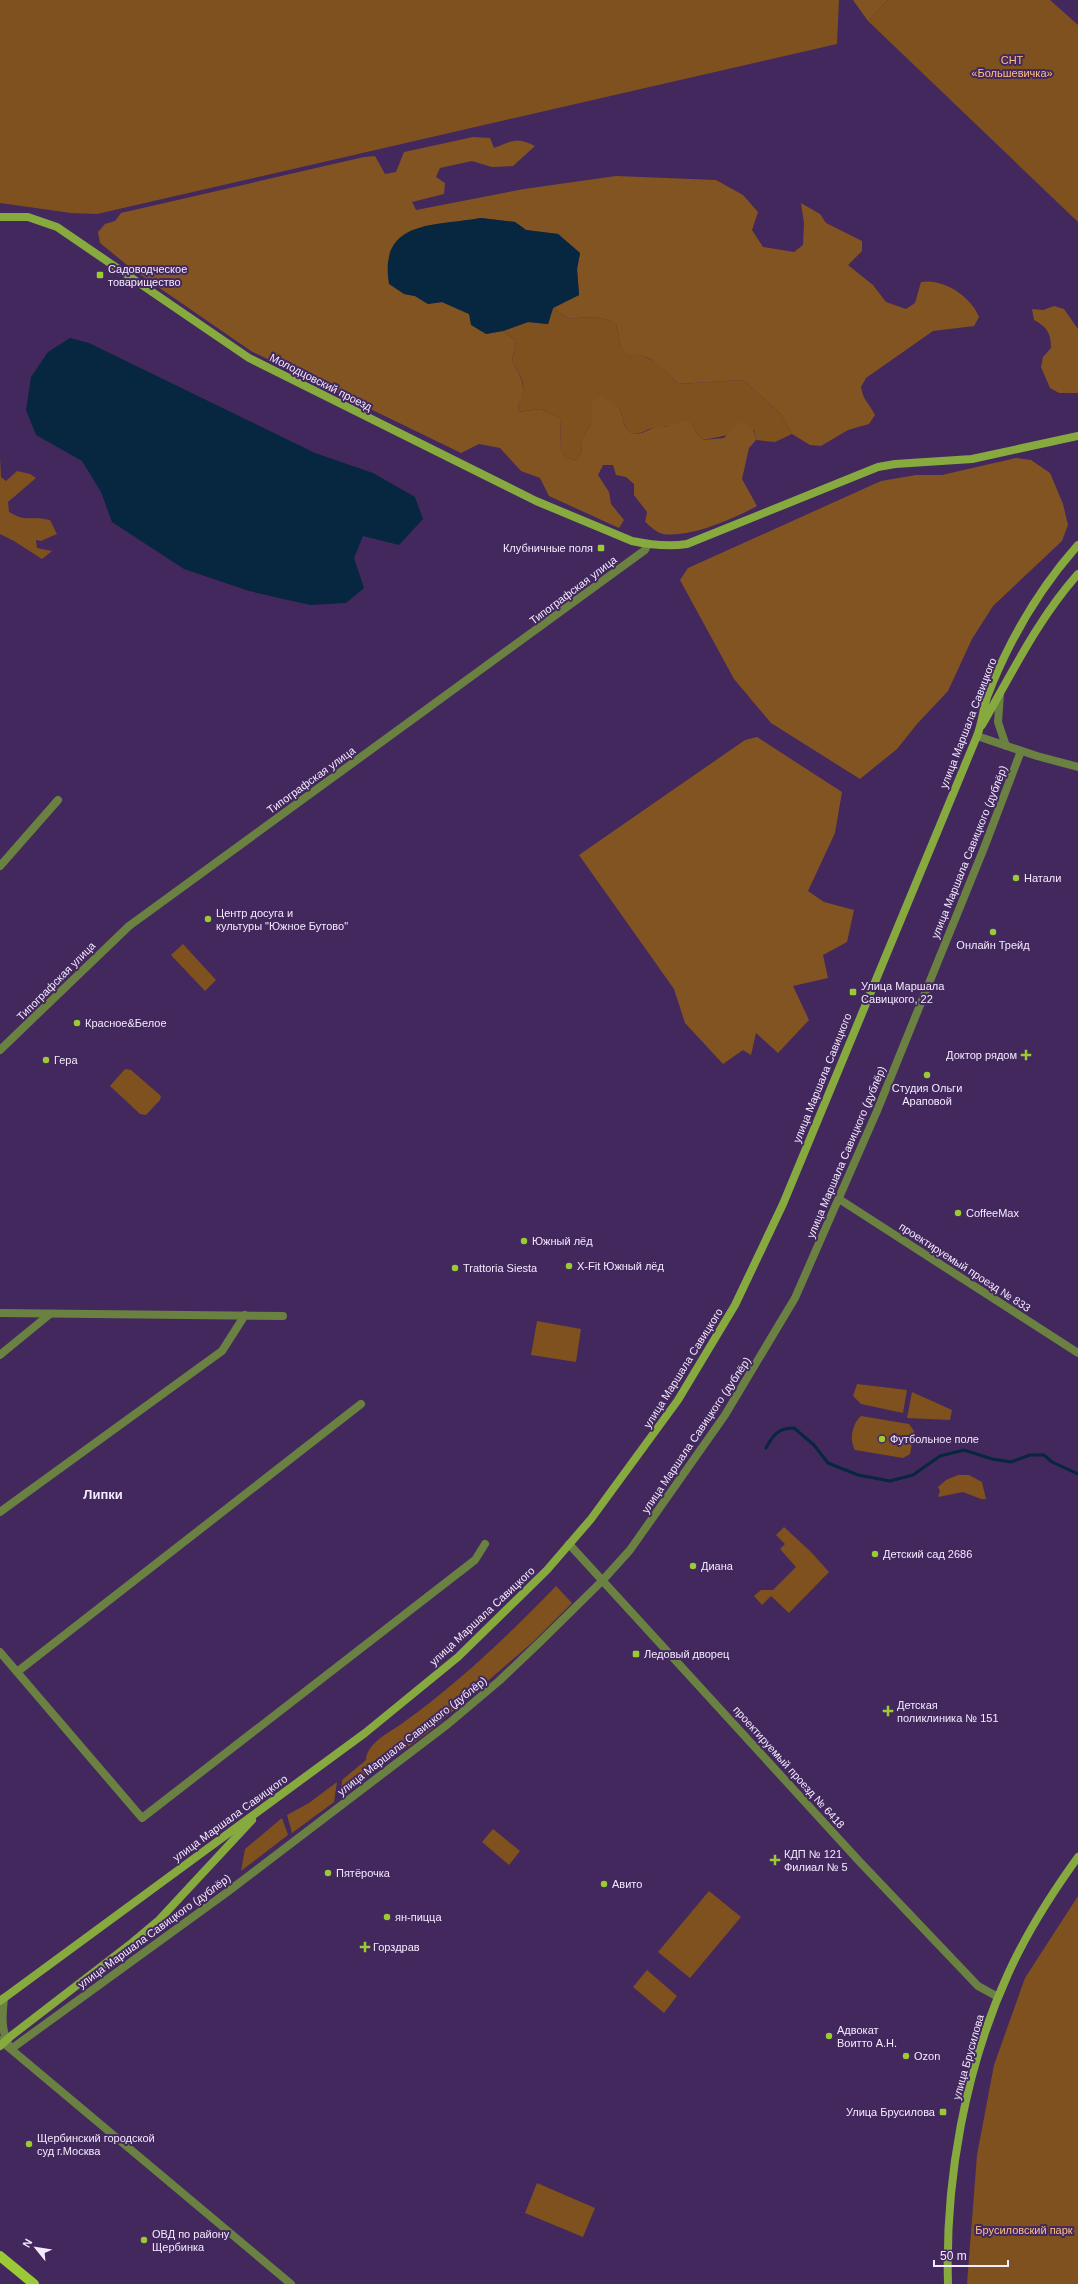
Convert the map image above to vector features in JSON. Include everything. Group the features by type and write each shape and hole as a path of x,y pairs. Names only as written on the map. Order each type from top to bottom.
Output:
{"main road":[{"path":"0,2256 34,2284"}],"street":[{"name":"Молодцовский проезд","path":"0,217 28,217 57,227 249,358 536,501 632,541 661,546 687,544 878,467 895,464 972,459 1078,436"},
{"name":"Типографская улица","path":"0,1050 129,926 532,634 645,550 648,544"},
{"name":"улица Маршала Савицкого","path":"2,1999 365,1733 458,1657 510,1608 569,1544 642,1451 678,1400 734,1305 783,1204 978,734 987,698 1012,641 1026,614 1043,588 1078,545"},
{"path":"1078,574 1049,611 1026,646 978,734 1021,751 1078,767"},
{"path":"1001,693 998,722 1006,746"},
{"name":"улица Маршала Савицкого (дублёр)","path":"10,2049 226,1893 448,1724 499,1681 602,1581 646,1528 725,1415 795,1298 840,1199 984,848 1021,751"},
{"path":"0,866 58,800"},
{"name":"проектируемый проезд № 833","path":"840,1199 1078,1353"},
{"path":"0,1313 283,1316"},
{"path":"0,1355 50,1314"},
{"path":"0,1512 222,1351 245,1315"},
{"path":"17,1672 361,1404"},
{"path":"0,1652 142,1818 475,1560 485,1544"},
{"name":"проектируемый проезд № 6418","path":"569,1544 859,1861 978,1986 998,1998"},
{"path":"10,2049 0,2045 128,1946 159,1920 265,1806"},
{"name":"улица Брусилова","path":"948,2284 951,2190 956,2152 970,2086 998,1998 1022,1947 1058,1884 1078,1856"},
{"path":"2,1999 1,2018 4,2033 10,2049"},
{"path":"0,2040 291,2284"}],"green space":[{"path":"0,0 839,0 837,44 97,214 71,213 0,203"},
{"name":"СНТ «Большевичка»","path":"888,0 1050,0 1078,25 1078,222 868,21"},
{"path":"553,308 569,319 587,317 599,318 616,324 621,346 658,363 678,384 743,380 781,414 792,434 775,442 756,440 754,430 703,440 696,432 692,423 654,428 633,434 625,427 619,407 592,401 592,422 581,441 582,451 576,460 566,458 561,449 560,418 540,409 519,412 519,402 523,391 523,383 512,361 516,341 503,331 528,322 548,324"},
{"path":"0,457 1,477 6,481 17,471 30,474 36,478 8,502 9,512 15,515 25,518 50,520 57,534 41,541 36,540 37,548 52,551 42,559 0,534"},
{"path":"183,944 216,980 205,991 171,955"},
{"path":"125,1069 131,1070 161,1096 160,1100 146,1115 140,1114 110,1086"},
{"path":"537,1321 581,1329 576,1362 531,1355"},
{"path":"857,1384 907,1390 903,1413 861,1404 853,1396"},
{"path":"912,1392 952,1410 950,1420 907,1418"},
{"name":"Футбольное поле","path":"861,1416 909,1424 914,1431 910,1454 903,1458 855,1450 852,1442 852,1432 855,1423"},
{"path":"958,1475 969,1475 982,1482 986,1499 981,1499 963,1492 938,1497 940,1491 938,1487 946,1480"},
{"path":"784,1527 811,1552 829,1572 789,1613 771,1596 762,1605 754,1596 761,1590 773,1590 796,1567 780,1549 785,1544 776,1535"},
{"path":"556,1586 572,1603 533,1642 431,1730 341,1796 342,1780 366,1760 367,1754 380,1738 424,1707 463,1675"},
{"path":"337,1782 334,1802 292,1833 287,1815 309,1803"},
{"path":"282,1818 288,1835 241,1871 245,1849"},
{"path":"493,1829 520,1851 509,1865 482,1842"},
{"path":"709,1891 741,1917 690,1978 658,1952"},
{"name":"Брусиловский парк","path":"1078,1896 1078,2284 967,2284 977,2155 994,2065 1025,1978"},
{"path":"647,1970 677,1996 664,2013 633,1987"},
{"path":"537,2183 595,2208 583,2237 525,2213"}],"shaded area":[{"path":"853,0 888,0 868,21"},
{"path":"473,137 490,138 494,148 514,141 529,143 535,146 513,166 492,167 472,161 440,168 436,177 445,183 444,194 412,202 416,210 524,189 616,176 716,180 743,195 758,212 752,230 763,247 794,252 803,245 804,223 801,203 820,214 826,223 862,241 862,251 848,265 873,285 886,302 906,309 915,303 921,282 929,281 955,290 970,302 979,317 974,326 933,331 866,378 861,387 865,398 875,415 869,424 848,430 821,446 810,445 792,434 781,414 743,380 678,384 661,367 650,359 643,356 627,354 621,346 616,324 599,318 587,317 569,319 553,308 579,295 577,269 580,253 558,234 526,230 515,222 481,218 461,221 404,294 415,296 428,304 442,302 469,314 486,334 503,331 516,341 512,361 520,375 523,387 519,402 519,412 540,409 560,418 561,449 566,458 576,460 582,451 581,441 592,422 592,401 602,396 619,407 625,427 633,434 642,433 655,427 673,425 682,420 692,423 696,432 703,440 724,438 739,422 746,424 753,430 756,440 749,448 742,479 757,506 724,522 698,530 686,533 663,534 656,531 645,522 647,512 634,495 634,484 626,477 616,475 613,465 603,465 598,475 609,492 611,504 624,520 619,528 549,496 540,478 521,471 500,448 479,444 461,453 251,351 132,269 100,243 98,232 105,224 115,221 121,213 364,157 375,156 385,174 396,172 404,152"},
{"path":"1054,306 1064,309 1078,329 1078,393 1059,393 1050,388 1041,367 1043,357 1051,348 1050,338 1045,328 1034,320 1032,309 1043,310"},
{"path":"1016,458 1031,460 1050,473 1063,504 1068,525 1062,541 993,606 972,639 948,691 917,724 897,749 860,779 771,723 734,679 680,580 688,568 881,481 916,475 942,475"},
{"path":"757,737 842,792 835,833 808,891 824,902 854,910 847,942 823,955 828,978 793,986 809,1020 778,1053 756,1033 751,1055 743,1050 723,1064 685,1023 674,989 579,855 745,740"}],"water":[{"path":"481,218 515,222 526,230 558,234 580,253 577,269 579,295 553,308 548,324 528,322 503,331 486,334 471,325 469,314 442,302 428,304 415,296 404,294 389,284 388,263 392,247 401,237 414,230 429,225"},
{"path":"70,338 89,343 315,453 373,473 415,497 423,519 399,545 363,536 354,558 364,588 346,603 310,605 249,591 184,569 112,522 101,492 82,461 36,435 26,410 31,377 48,352"}],"waterway":[{"path":"766,1448 771,1439 777,1433 784,1429 794,1428 814,1445 828,1463 858,1475 890,1481 913,1475 940,1456 964,1450 992,1459 1011,1462 1030,1455 1044,1455 1052,1462 1078,1474"}],"place":[{"name":"Садоводческое товарищество","path":"100,275"},
{"name":"Клубничные поля","path":"601,548"},
{"name":"Натали","path":"1016,878"},
{"name":"Центр досуга и культуры \"Южное Бутово\"","path":"208,919"},
{"name":"Онлайн Трейд","path":"993,932"},
{"name":"Улица Маршала Савицкого, 22","path":"853,992"},
{"name":"Красное&Белое","path":"77,1023"},
{"name":"Доктор рядом","path":"1026,1055"},
{"name":"Гера","path":"46,1060"},
{"name":"Студия Ольги Араповой","path":"927,1075"},
{"name":"CoffeeMax","path":"958,1213"},
{"name":"Южный лёд","path":"524,1241"},
{"name":"X-Fit Южный лёд","path":"569,1266"},
{"name":"Trattoria Siesta","path":"455,1268"},
{"name":"Футбольное поле","path":"882,1439"},
{"name":"Детский сад 2686","path":"875,1554"},
{"name":"Диана","path":"693,1566"},
{"name":"Ледовый дворец","path":"636,1654"},
{"name":"Детская поликлиника № 151","path":"888,1711"},
{"name":"КДП № 121 Филиал № 5","path":"775,1860"},
{"name":"Пятёрочка","path":"328,1873"},
{"name":"Авито","path":"604,1884"},
{"name":"ян-пицца","path":"387,1917"},
{"name":"Горздрав","path":"365,1947"},
{"name":"Адвокат Воитто А.Н.","path":"829,2036"},
{"name":"Ozon","path":"906,2056"},
{"name":"Улица Брусилова","path":"943,2112"},
{"name":"Щербинский городской суд г.Москва","path":"29,2144"},
{"name":"ОВД по району Щербинка","path":"144,2240"}],"district":[{"name":"Липки","path":"103,1494"}]}
